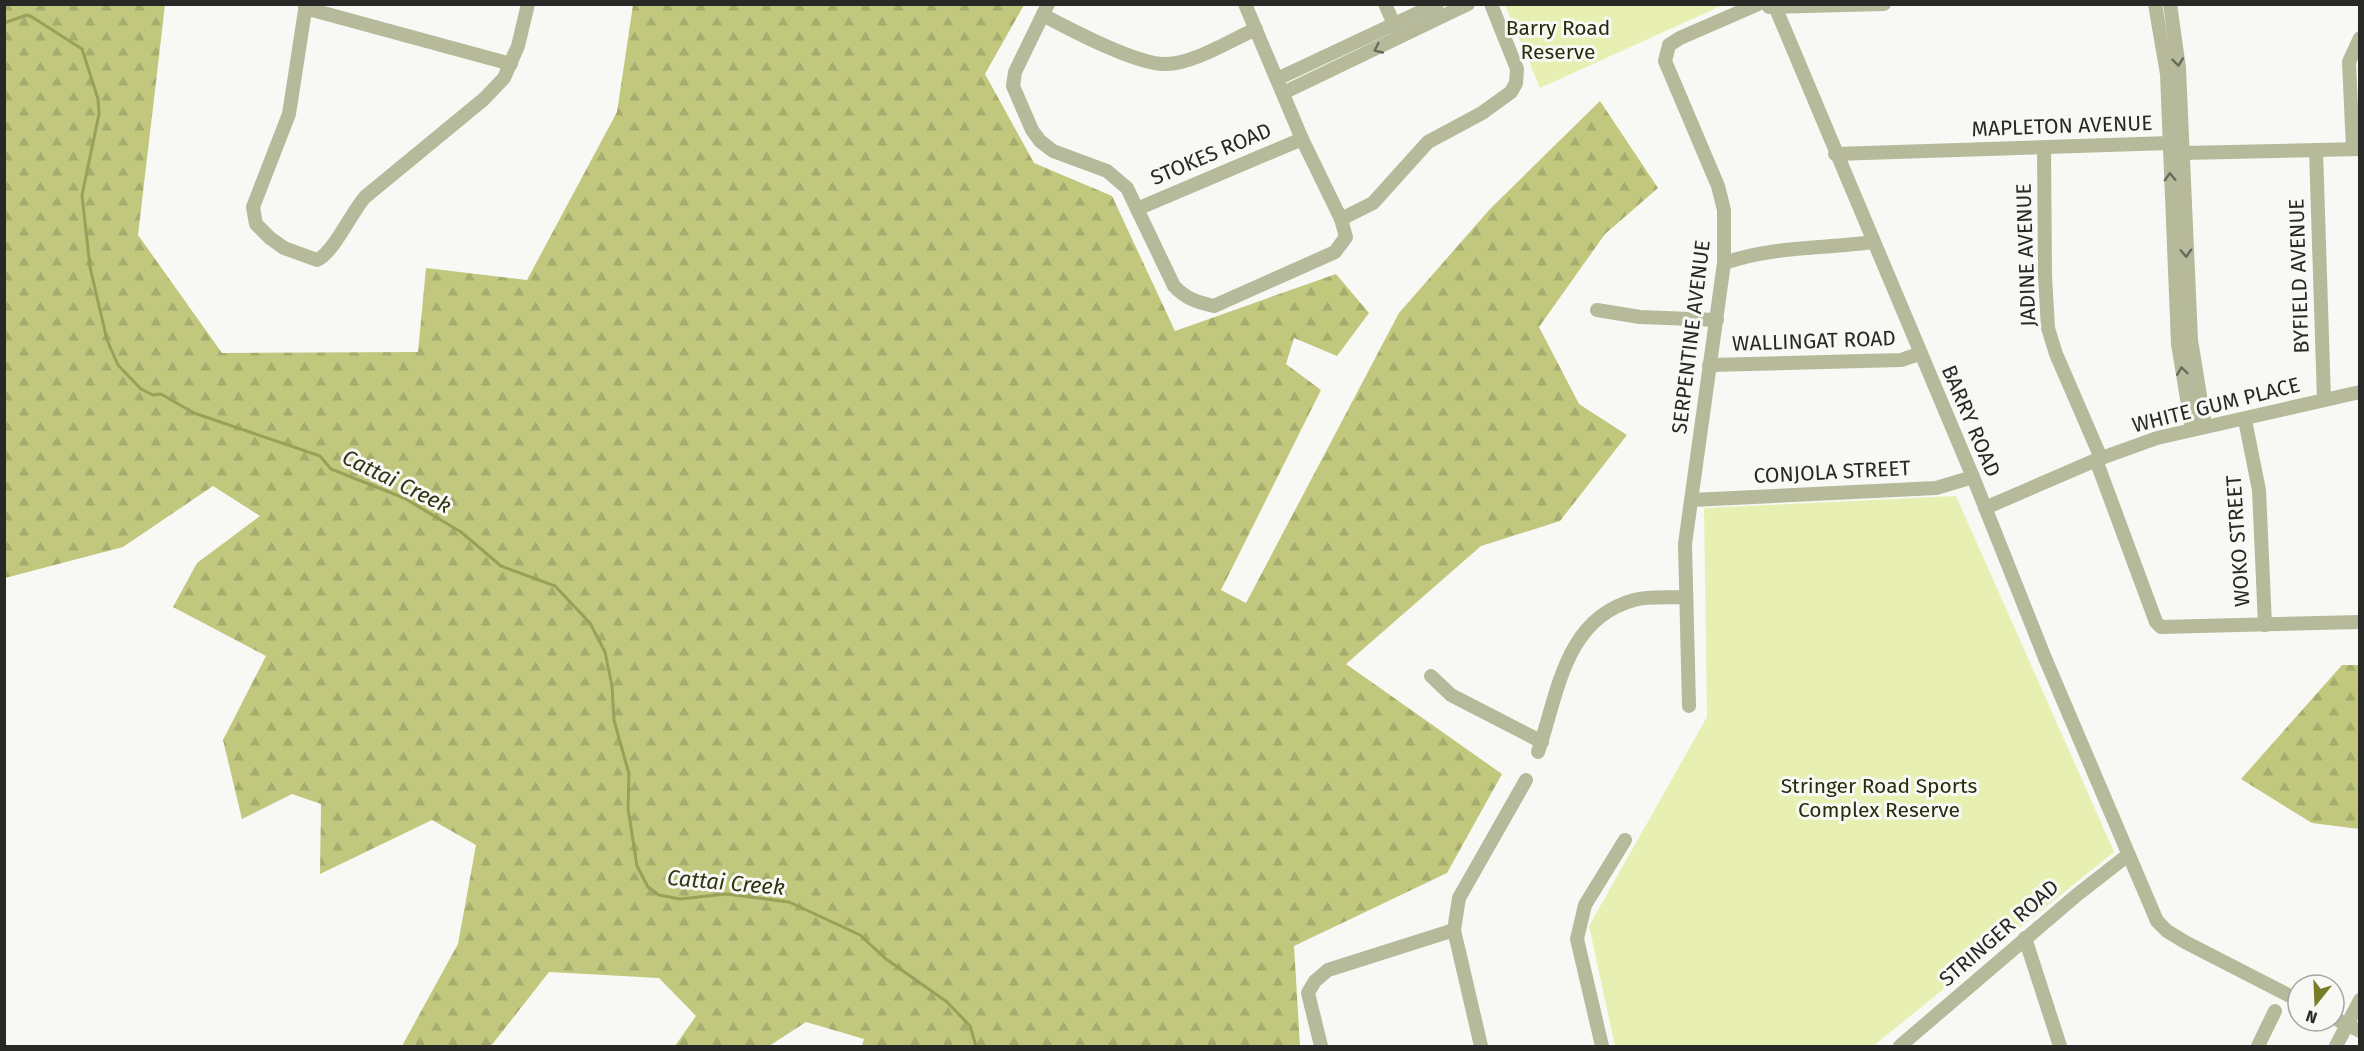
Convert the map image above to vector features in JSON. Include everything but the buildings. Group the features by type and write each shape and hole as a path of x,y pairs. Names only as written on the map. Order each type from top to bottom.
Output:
{"street":[{"path":"511,64 306,6 289,114 253,207 256,224 284,248 317,260 325,256 352,211 365,197 484,99 504,78 511,64 528,4"},
{"path":"1245,4 1256,29 1302,139 1341,219 1346,231 1345,243 1335,252 1214,306 1182,296 1174,286 1127,188 1117,177 1053,151 1032,130 1013,86 1015,72 1045,10 1144,60 1166,65 1184,62 1256,29"},
{"path":"1385,4 1400,39"},
{"path":"1277,79 1437,4"},
{"path":"1283,93 1400,39 1468,4"},
{"path":"1341,219 1374,203 1428,142 1482,113 1511,92 1516,83 1517,69 1491,4"},
{"name":"SERPENTINE AVENUE","path":"1689,706 1685,544 1724,263 1724,210 1718,186 1665,61 1669,45 1680,38 1760,4 1775,7"},
{"path":"1775,7 1884,4"},
{"path":"2155,4 2167,74 2175,303 2198,428"},
{"path":"2170,4 2179,68 2191,340 2198,428"},
{"name":"BARRY ROAD","path":"1775,7 1919,354 1973,477 2045,658 2160,926 2184,942 2286,994"},
{"path":"2183,153 2356,149 2349,62 2360,38"},
{"name":"STOKES ROAD","path":"1137,209 1302,139"},
{"name":"MAPLETON AVENUE","path":"1835,154 2169,143 2183,153"},
{"name":"JADINE AVENUE","path":"2044,148 2045,276 2048,328 2056,354 2099,459 2156,621 2161,627 2168,628 2265,625"},
{"name":"BYFIELD AVENUE","path":"2316,150 2324,400"},
{"path":"1724,263 1745,256 1796,247 1873,242"},
{"path":"1597,310 1640,317 1717,320"},
{"name":"WALLINGAT ROAD","path":"1709,365 1901,360 1919,354"},
{"name":"WHITE GUM PLACE","path":"1985,508 2099,459 2157,438 2245,420 2360,392"},
{"name":"WOKO STREET","path":"2245,420 2259,490 2265,625"},
{"name":"CONJOLA STREET","path":"1692,500 1936,488 1973,477"},
{"path":"1431,676 1451,696 1540,747 1565,662 1574,643 1592,623 1610,610 1635,600 1685,597"},
{"path":"2265,625 2360,622"},
{"path":"1481,1047 1454,930 1459,898 1526,780"},
{"path":"1602,1047 1577,939 1585,905 1625,840"},
{"name":"STRINGER ROAD","path":"1900,1047 2025,938 2128,855"},
{"path":"1321,1047 1308,993 1315,981 1328,970 1454,930"},
{"path":"2025,938 2060,1047"},
{"path":"2336,1047 2353,1028 2360,1000"},
{"path":"2258,1047 2275,1011"}],"green space":[{"path":"5,4 165,5 138,235 222,353 418,352 426,268 527,280 617,112 633,5 1024,5 985,74 1034,163 1112,196 1175,331 1336,274 1369,313 1337,356 1294,338 1286,364 1321,390 1221,590 1246,603 1399,313 1490,209 1600,101 1658,188 1605,234 1539,327 1579,404 1627,435 1560,521 1481,546 1346,664 1502,774 1447,873 1294,946 1300,1046 862,1046 864,1039 806,1022 769,1046 675,1046 696,1016 659,978 549,972 491,1046 402,1046 458,944 476,845 432,820 320,874 321,804 292,794 242,819 223,740 266,656 173,607 197,563 260,516 213,486 123,547 5,578"},
{"name":"Barry Road Reserve","path":"1505,5 1723,5 1540,88"},
{"name":"Stringer Road Sports Complex Reserve","path":"1956,496 2114,852 1873,1046 1615,1046 1589,926 1707,717 1704,508"},
{"path":"2342,665 2359,665 2359,829 2312,823 2241,779"}],"waterway":[{"name":"Cattai Creek","path":"4,23 27,15 82,49 98,99 99,114 82,195 90,267 107,340 118,365 141,389 153,395 161,394 194,413 320,456 331,469 404,498 461,532 501,566 555,586 590,623 605,652 612,686 614,720 629,774 628,808 637,866 648,887 659,895 680,899 726,894 789,902 860,935 886,959 947,1002 970,1026 976,1046"}]}
